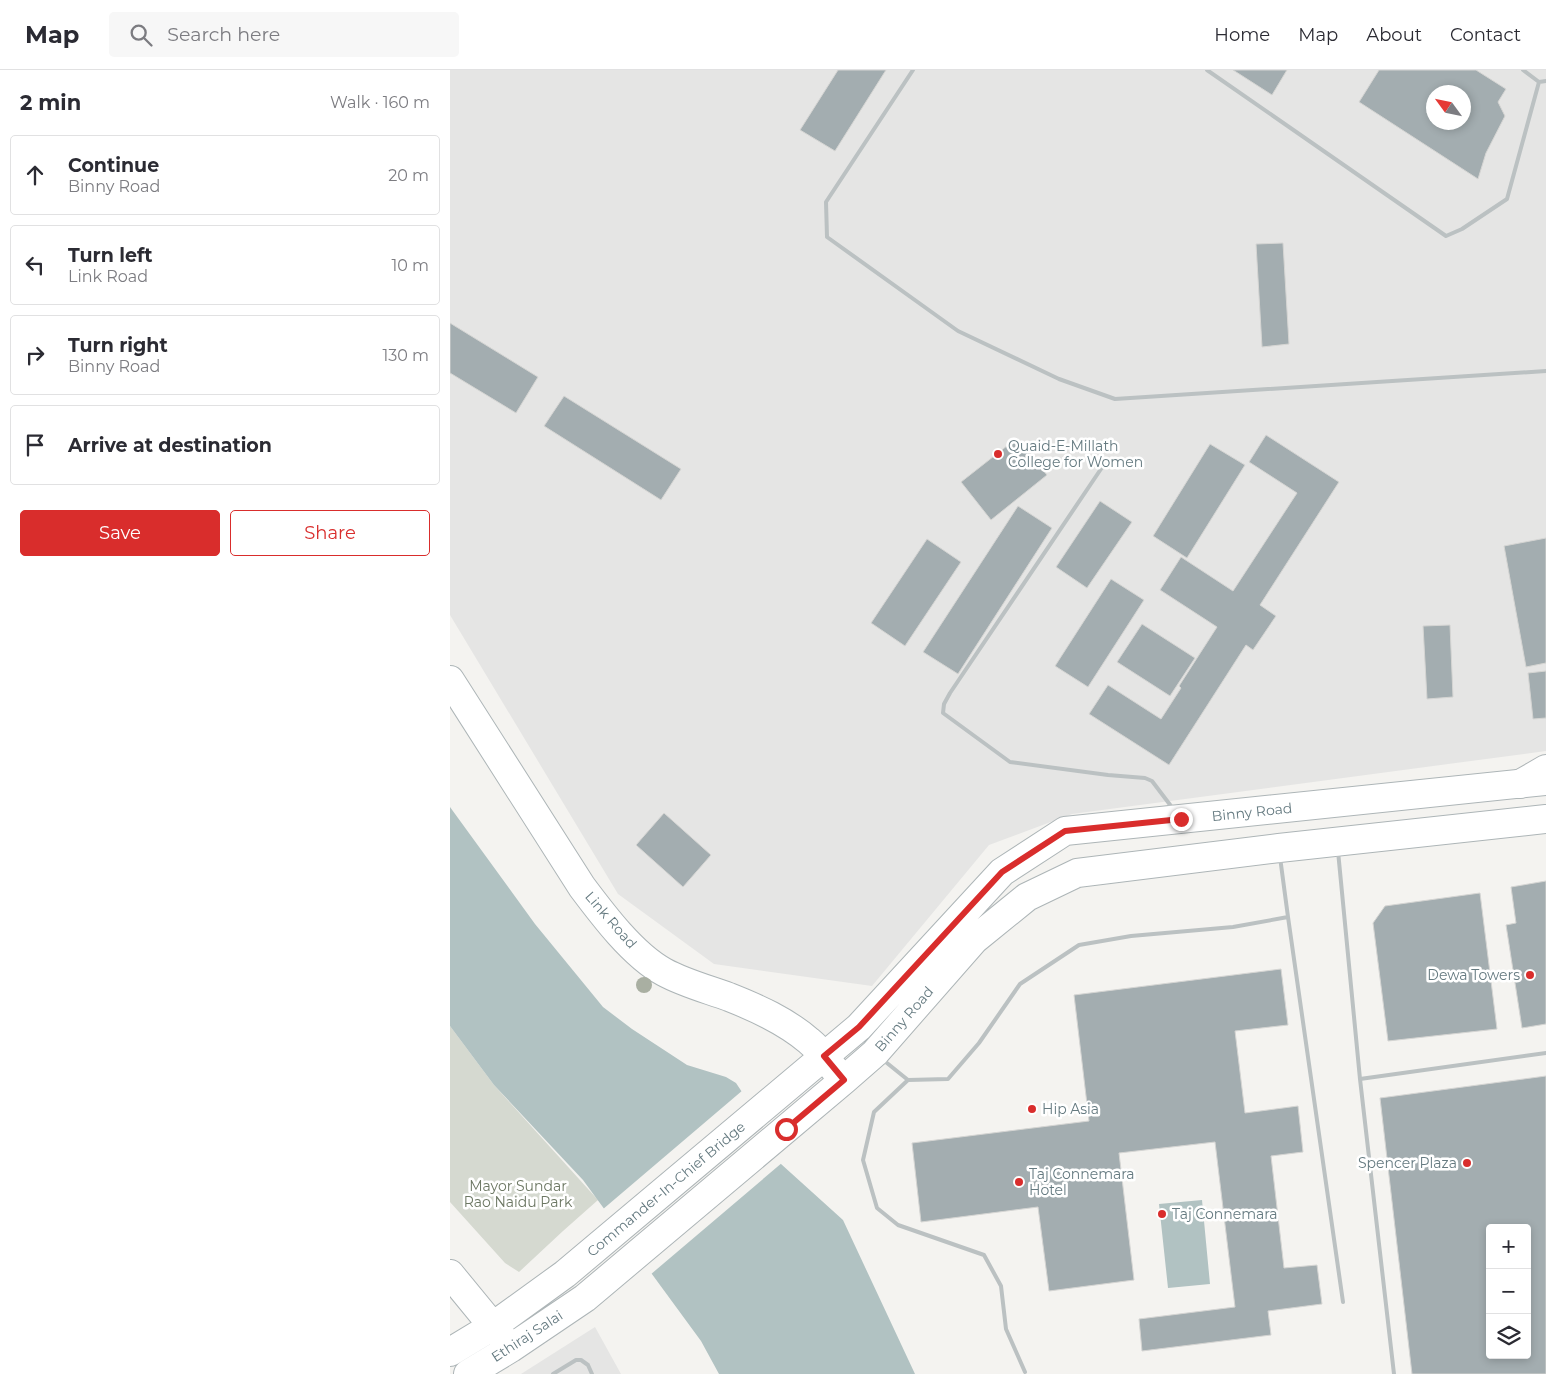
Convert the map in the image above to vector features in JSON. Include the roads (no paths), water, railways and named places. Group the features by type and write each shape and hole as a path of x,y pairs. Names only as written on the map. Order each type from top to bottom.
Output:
{"main road":[{"name":"Link Road","path":"450,680 582,887 635,949 662,971 675,978 730,998 784,1023 809,1041 844,1080"},
{"path":"1533,783 1546,768"},
{"name":"Binny Road","path":"766,1105 859,1027 1002,872 1065,831 1533,783"},
{"name":"Binny Road","path":"585,1298 875,1053 974,940 1027,896 1077,873 1337,841 1546,819"},
{"name":"Commander-In-Chief Bridge","path":"450,1352 493,1326 565,1274 766,1105"},
{"path":"450,1274 511,1348"},
{"name":"Ethiraj Salai","path":"468,1374 511,1348 585,1298"}],"lane":[{"path":"913,70 826,202 827,236 958,330 1059,379 1115,399 1546,371"},
{"path":"1207,70 1446,236 1462,229 1507,199 1539,82"},
{"path":"1522,70 1539,82 1546,81"},
{"path":"1106,460 950,693 944,704 943,713 1010,762 1137,777 1152,781 1181,819"},
{"path":"1337,841 1360,1078 1394,1374"},
{"path":"1279,848 1343,1302"},
{"path":"875,1053 908,1080 948,1079 979,1043 1020,984 1079,946 1131,936 1233,927 1288,918"},
{"path":"1360,1078 1546,1053"},
{"path":"908,1080 874,1112 863,1160 877,1208 898,1225 984,1255 1001,1286 1006,1329 1025,1372"},
{"path":"553,1374 576,1360 581,1360 588,1365 592,1374"}],"place":[{"name":"Quaid-E-Millath College for Women","path":"998,454"},
{"name":"Dewa Towers","path":"1530,975"},
{"name":"Hip Asia","path":"1032,1109"},
{"name":"Spencer Plaza","path":"1467,1163"},
{"name":"Taj Connemara Hotel","path":"1019,1182"},
{"name":"Taj Connemara","path":"1162,1214"}],"park label":[{"name":"Mayor Sundar Rao Naidu Park","path":"518,1194"}]}
